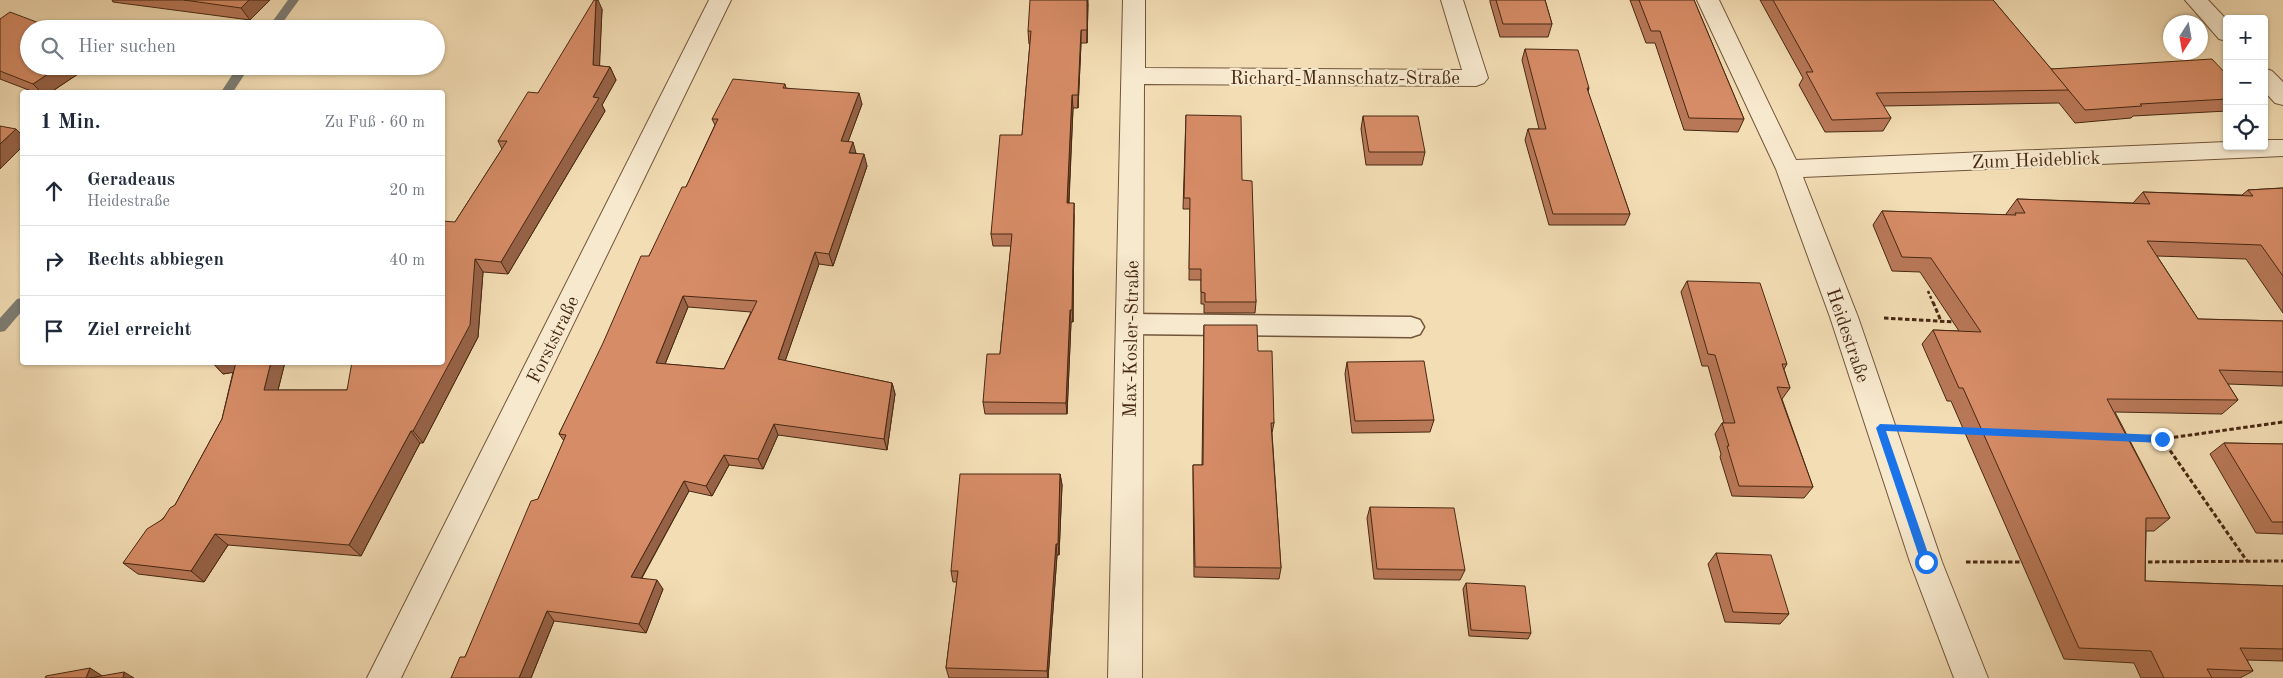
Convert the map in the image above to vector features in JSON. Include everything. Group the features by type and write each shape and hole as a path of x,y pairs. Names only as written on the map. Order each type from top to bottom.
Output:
{"street":[{"name":"Forststraße","path":"384,678 720,0"},
{"name":"Max-Kosler-Straße","path":"1125,678 1134,0"},
{"name":"Richard-Mannschatz-Straße","path":"1133,76 1476,78 1452,0"},
{"name":"Heidestraße","path":"1708,0 1788,169 1844,317 1926,562 1971,678"},
{"path":"2196,0 2223,30"},
{"path":"2268,80 2283,97"},
{"name":"Zum Heideblick","path":"1788,169 2283,148"}],"lane":[{"path":"1130,324 1411,327"}],"path":[{"path":"1928,291 1941,321"},
{"path":"1844,317 1958,322"},
{"path":"2122,438 2162,439 2283,422"},
{"path":"1880,428 1967,431"},
{"path":"2162,439 2248,562"},
{"path":"2131,562 2283,561"},
{"path":"1926,562 2033,562"}],"building":[{"path":"184,0 249,0 241,8"},
{"path":"594,0 596,0 593,65 610,67 593,97 599,98 501,262 475,259 470,325 349,545 215,534 191,571 123,563 147,529 163,519 170,508 175,505 222,419 235,365 270,365 264,390 347,390 351,365 445,365 445,221 455,222 507,141 498,141 528,92 538,93"},
{"path":"1030,0 1087,0 1087,30 1081,30 1078,95 1072,95 1067,203 1074,203 1072,310 1070,310 1066,403 983,402 987,354 1000,354 1012,234 991,234 1000,135 1022,135 1031,31 1028,31"},
{"path":"1496,0 1545,0 1552,24 1503,24"},
{"path":"1639,0 1694,0 1744,119 1689,118 1660,31 1651,31"},
{"path":"1773,0 1993,0 2069,90 1876,93 1891,118 1832,120 1806,72 1813,72"},
{"path":"10,12 31,20 20,20 20,75 46,75 33,84 0,71 0,19"},
{"path":"1525,49 1578,50 1589,88 1587,88 1630,214 1553,214 1528,129 1546,129"},
{"path":"2212,59 2223,71 2223,99 2140,104 2142,106 2085,110 2051,69 2208,60"},
{"path":"733,79 785,84 783,88 859,93 841,141 853,142 849,153 864,154 829,254 815,252 778,359 892,383 884,439 774,424 758,459 724,455 706,486 684,481 631,577 657,580 639,624 547,611 519,678 451,678 460,657 465,657 531,501 538,499 566,435 559,434 603,343 641,256 649,256 682,187 686,187 718,119 712,119","holes":["683,296 757,301 724,369 656,363"]},
{"path":"1186,115 1241,116 1242,180 1252,181 1256,302 1205,302 1205,293 1201,292 1201,269 1189,269 1190,198 1184,198"},
{"path":"1363,116 1418,116 1425,152 1369,152"},
{"path":"0,126 16,129 0,144"},
{"path":"2283,188 2283,276 2261,245 2147,241 2198,319 2283,321 2283,372 2219,370 2238,400 2107,399 2170,518 2146,518 2145,581 2283,586 2283,649 2240,648 2253,671 2207,669 2212,678 2164,678 2151,651 2079,648 1963,388 1959,388 1933,330 1981,332 1931,258 1902,257 1882,211 2016,215 2015,213 2025,213 2017,199 2150,204 2143,192 2253,196 2248,190"},
{"path":"1687,281 1760,283 1787,364 1782,364 1790,388 1777,387 1813,487 1739,486 1722,423 1735,423 1715,355 1708,354"},
{"path":"1204,325 1257,325 1258,351 1272,351 1274,423 1271,423 1281,568 1195,567 1193,465 1203,465"},
{"path":"1424,361 1434,420 1355,421 1347,362"},
{"path":"2224,443 2283,444 2283,522 2272,522"},
{"path":"960,474 1060,474 1058,544 1056,544 1047,671 946,668 958,571 951,571"},
{"path":"1370,507 1454,508 1465,570 1377,569"},
{"path":"1716,553 1771,555 1789,614 1733,612"},
{"path":"1466,583 1525,586 1531,633 1471,630"},
{"path":"90,668 86,678 45,678 46,676"},
{"path":"124,672 123,678 90,678"}],"waterway":[{"path":"279,20 294,0"},
{"path":"228,90 238,75"},
{"path":"0,327 20,305"}],"route":[{"path":"1926,562 1880,428 2162,439"}]}
